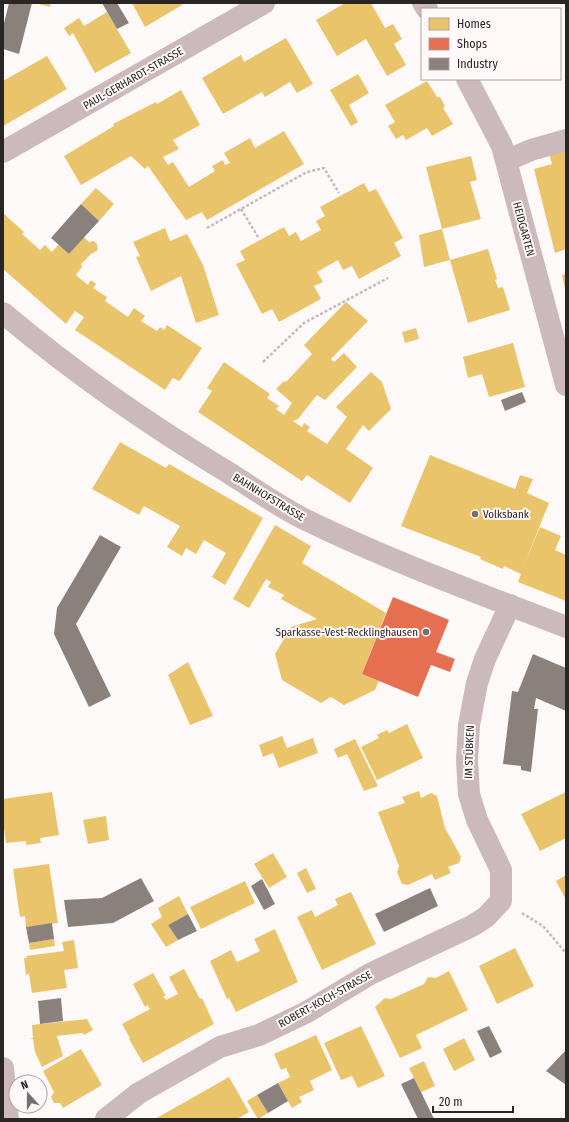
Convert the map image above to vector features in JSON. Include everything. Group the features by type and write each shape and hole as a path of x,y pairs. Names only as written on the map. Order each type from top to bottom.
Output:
{"street":[{"name":"PAUL-GERHARDT-STRASSE","path":"3,152 264,3"},
{"name":"HEIDGARTEN","path":"468,80 502,146 566,384"},
{"path":"506,161 531,150 566,140"},
{"name":"BAHNHOFSTRASSE","path":"3,313 52,354 112,398 182,444 303,518 372,549 566,627"},
{"name":"IM STÜBKEN","path":"501,901 501,870 477,820 469,794 467,760 469,725 477,683 485,659 510,605"},
{"name":"ROBERT-KOCH-STRASSE","path":"106,1119 139,1093 220,1047 259,1035 307,1012 370,974 472,926 486,916 501,901"},
{"path":"3,1068 8,1119"}],"path":[{"path":"207,228 307,172 324,168 339,194"},
{"path":"241,209 258,237"},
{"path":"263,362 304,323 388,278"},
{"path":"501,901 542,926 566,953"}],"building: Homes":[{"path":"35,3 51,3 50,7"},
{"path":"132,3 181,3 182,5 145,27"},
{"path":"345,3 371,3 385,28 393,24 402,39 394,44 406,65 387,76 366,39 337,56 316,20"},
{"path":"107,12 131,53 95,73 73,33 69,36 64,28 79,18 84,26"},
{"path":"286,38 313,84 297,93 290,82 265,97 262,92 223,114 202,78 241,55 244,62"},
{"path":"47,56 67,89 3,126 3,81"},
{"path":"358,74 369,93 349,105 358,122 351,126 330,90"},
{"path":"427,81 437,97 440,97 445,106 443,108 453,124 432,136 427,128 406,140 403,135 396,139 388,126 395,122 385,105"},
{"path":"181,90 200,125 173,140 179,149 163,157 168,165 173,162 189,187 215,171 212,166 223,160 225,165 230,163 224,153 250,138 255,148 284,131 304,164 207,220 202,212 186,220 148,166 145,169 131,156 81,185 64,156 114,126 113,124 156,102 157,104"},
{"path":"566,147 566,249 555,253 534,169 552,164 548,151"},
{"path":"471,156 477,180 470,182 481,219 442,229 426,167"},
{"path":"364,183 369,192 376,189 403,238 394,243 401,256 359,279 352,266 343,270 338,260 317,272 323,282 314,286 321,299 279,322 272,309 262,314 236,264 245,260 240,251 284,227 289,236 296,232 301,241 321,230 316,221 325,216 320,207"},
{"path":"96,188 114,204 99,221 81,204"},
{"path":"3,213 24,232 22,234 40,250 45,245 52,252 59,244 69,254 84,237 89,242 94,241 97,244 98,250 91,254 81,264 82,267 76,275 88,285 91,280 96,284 93,288 107,297 105,301 128,317 134,308 145,316 141,321 157,331 160,327 164,330 167,325 202,348 181,379 179,381 173,378 165,390 75,330 84,317 75,311 66,324 3,269"},
{"path":"165,228 170,241 187,234 203,265 219,315 196,323 181,276 151,291 136,257 140,256 133,242"},
{"path":"442,229 450,260 424,267 419,235"},
{"path":"488,249 497,279 495,280 498,288 503,287 510,310 468,323 450,260"},
{"path":"566,274 566,289 565,289 562,275"},
{"path":"346,302 368,321 331,359 334,362 344,353 357,367 325,400 317,395 298,419 293,421 302,427 304,423 310,427 307,431 327,444 347,417 336,407 371,372 382,382 391,409 369,431 363,425 346,449 373,468 350,503 307,475 302,481 198,412 212,391 207,388 224,362 270,394 267,398 279,406 276,409 284,415 292,403 276,389 284,381 286,382 312,354 304,345"},
{"path":"416,328 419,339 405,343 402,332"},
{"path":"513,343 525,387 489,397 482,374 468,378 463,357"},
{"path":"120,442 166,468 169,464 263,518 225,585 212,577 226,553 204,540 196,554 186,548 182,556 167,547 180,526 144,506 139,515 92,489"},
{"name":"Volksbank","path":"430,455 515,489 520,475 533,479 527,493 549,503 522,570 540,527 561,536 555,550 566,555 566,601 518,582 521,574 504,566 503,569 480,559 481,557 401,526"},
{"path":"275,525 311,546 302,563 386,613 362,674 379,681 375,690 344,705 331,697 321,703 282,680 275,654 291,627 317,619 281,599 284,595 268,587 271,582 266,579 249,608 233,599"},
{"path":"188,662 213,716 190,725 168,675"},
{"path":"407,724 423,758 377,780 361,747 379,738 377,735 387,730 389,733"},
{"path":"282,736 287,748 313,738 318,753 279,768 273,753 263,757 259,745"},
{"path":"355,739 378,786 364,791 347,754 338,758 334,749"},
{"path":"419,791 421,798 431,793 437,796 445,828 461,857 459,863 448,867 451,873 435,880 432,874 408,885 402,884 397,872 399,866 378,812 405,803 402,797"},
{"path":"52,792 59,835 40,838 41,843 26,845 26,841 6,843 3,821 3,799"},
{"path":"566,792 566,838 540,851 521,814"},
{"path":"106,816 109,840 88,844 83,820"},
{"path":"273,853 287,877 269,888 254,864"},
{"path":"49,864 58,923 26,927 25,916 20,917 13,869"},
{"path":"306,868 316,889 307,893 297,873"},
{"path":"566,875 566,900 556,881"},
{"path":"245,881 255,903 201,929 190,907"},
{"path":"351,892 376,944 322,970 297,917 312,910 315,917 338,905 335,899"},
{"path":"179,896 188,914 168,925 178,940 166,947 151,924 162,917 158,908"},
{"path":"275,929 298,982 236,1012 229,998 227,999 210,961 231,950 237,962 260,951 254,939"},
{"path":"54,939 55,946 30,950 29,943"},
{"path":"74,940 78,968 64,970 67,988 32,993 29,974 26,975 24,958 27,958 26,956 64,951 62,942"},
{"path":"515,948 534,986 497,1004 479,966"},
{"path":"184,969 200,999 202,998 214,1024 143,1063 122,1024 150,1009 147,1005 145,1007 133,984 153,973 166,996 163,996 166,1000 178,994 169,977"},
{"path":"449,971 468,1010 416,1035 422,1048 400,1058 375,1007 385,998 391,999 424,984 428,977 436,978"},
{"path":"87,1019 93,1030 84,1035 83,1033 57,1036 63,1056 42,1067 35,1052 33,1039 30,1039 33,1038 32,1025"},
{"path":"361,1026 385,1076 358,1088 352,1076 341,1080 324,1043"},
{"path":"316,1035 332,1070 310,1081 314,1090 299,1097 302,1102 292,1108 278,1083 290,1077 286,1068 281,1070 274,1054"},
{"path":"464,1038 475,1060 454,1071 443,1049"},
{"path":"81,1049 102,1085 63,1108 60,1103 54,1103 51,1097 54,1092 48,1081 48,1074 45,1074 43,1071"},
{"path":"424,1061 435,1086 421,1092 409,1068"},
{"path":"229,1077 249,1112 237,1119 155,1119"},
{"path":"257,1095 268,1113 258,1119 247,1101"}],"building: Shops":[{"path":"393,597 449,620 436,652 455,659 450,672 431,665 418,697 362,674"}],"building: Industry":[{"path":"9,3 32,3 19,54 3,49 3,27"},
{"path":"102,3 117,3 129,23 117,29"},
{"path":"81,204 99,221 69,254 51,238"},
{"path":"522,392 526,402 505,411 501,400"},
{"path":"100,535 121,547 76,624 111,696 89,707 54,634 57,608"},
{"path":"533,654 566,668 566,711 536,698 534,709 538,709 531,772 521,770 521,766 503,764 512,691 518,692"},
{"path":"141,878 154,901 113,923 68,927 64,900 102,898"},
{"path":"262,879 275,904 264,910 251,886"},
{"path":"430,888 438,906 384,932 375,914"},
{"path":"188,914 197,931 178,940 168,925"},
{"path":"52,923 54,939 29,943 26,927"},
{"path":"61,998 63,1021 40,1024 38,1001"},
{"path":"489,1026 502,1052 490,1058 477,1031"},
{"path":"566,1050 566,1082 565,1084 546,1071"},
{"path":"414,1078 434,1119 418,1119 401,1084"},
{"path":"278,1083 288,1101 268,1113 257,1095"}],"place":[{"name":"Volksbank","path":"475,514"},
{"name":"Sparkasse-Vest-Recklinghausen","path":"426,632"}]}
